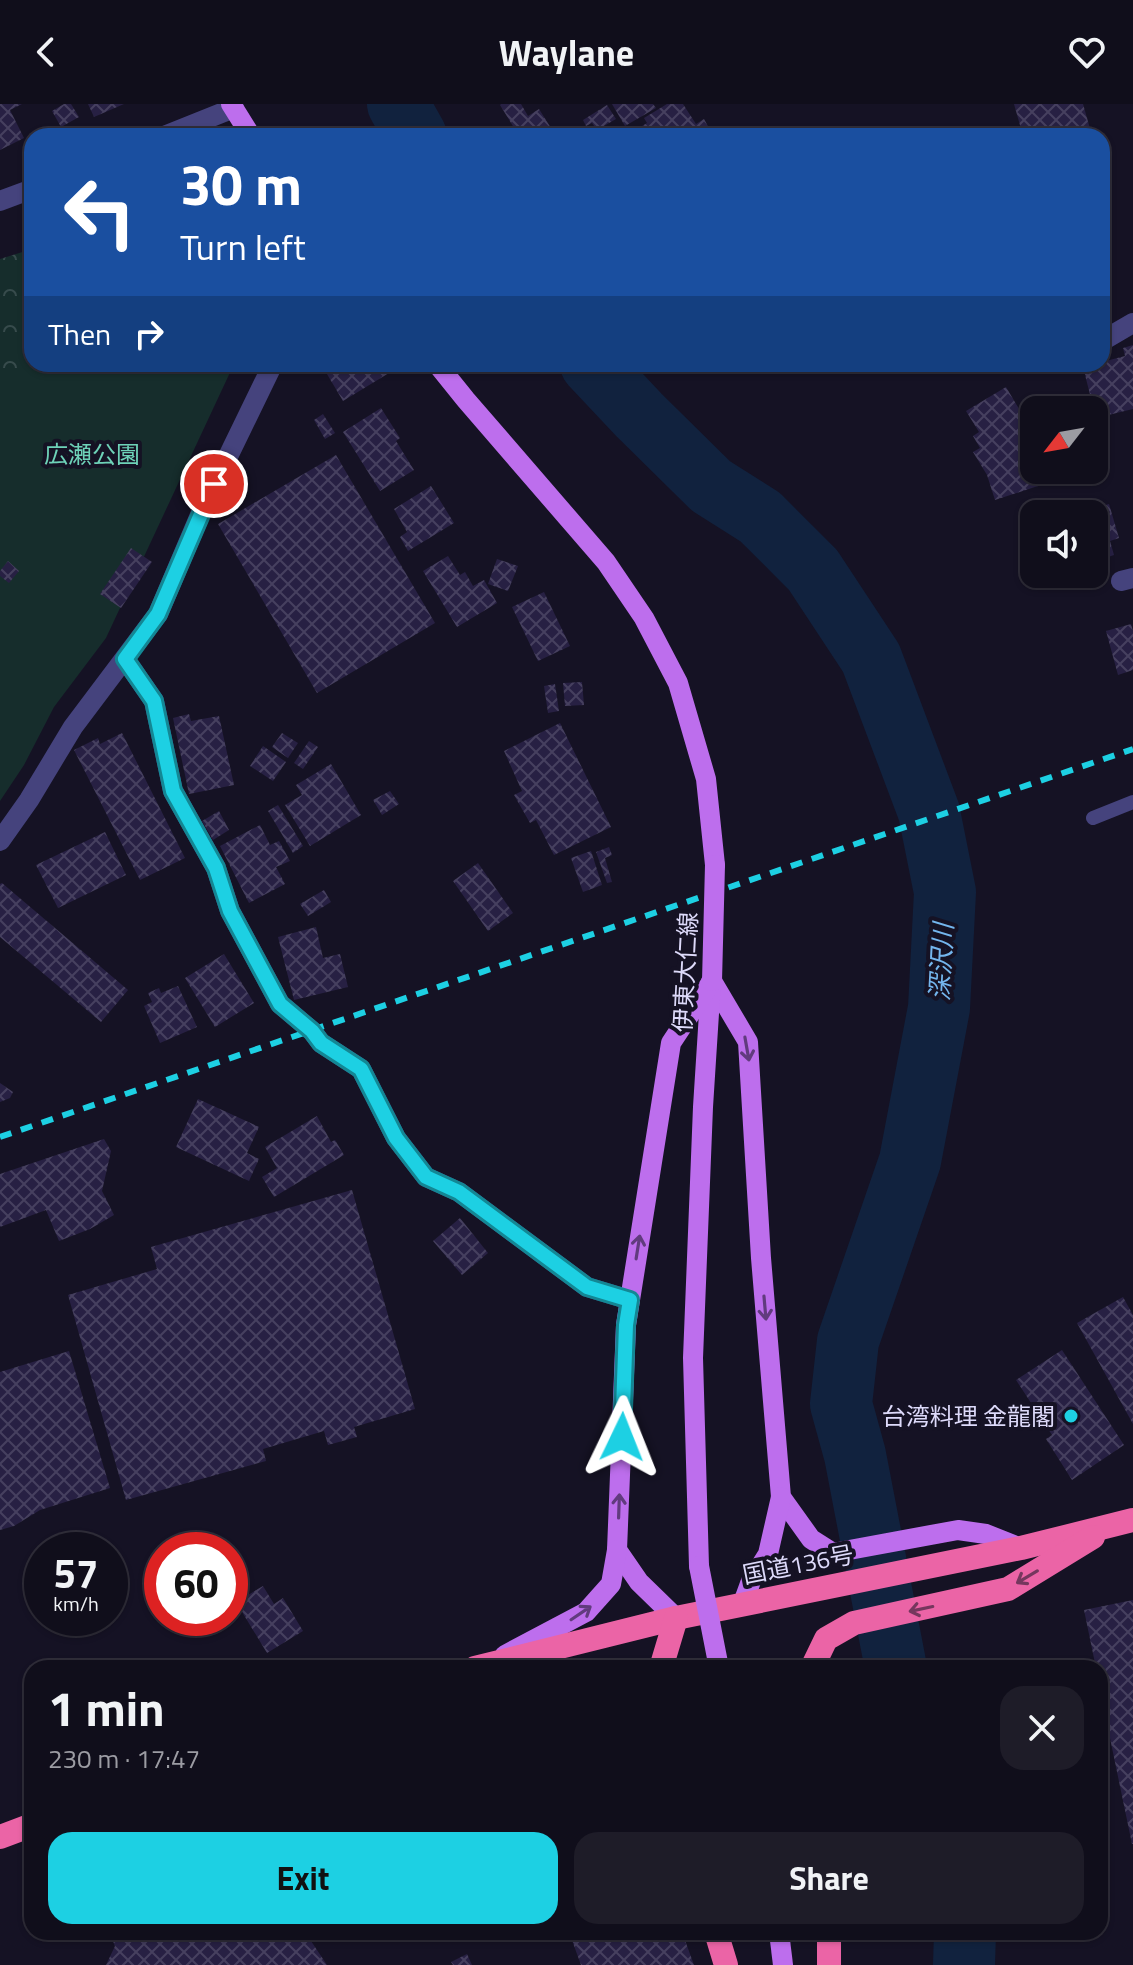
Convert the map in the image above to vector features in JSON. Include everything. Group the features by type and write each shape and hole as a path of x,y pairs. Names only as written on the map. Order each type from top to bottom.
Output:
{"highway":[{"name":"国道136号","path":"505,1660 743,1603 988,1555 1123,1523"},
{"path":"816,1660 826,1639 854,1623 1008,1589 1123,1523"},
{"path":"663,1660 676,1618"},
{"path":"0,1837 24,1828"},
{"path":"718,1940 726,1965"},
{"path":"829,1940 829,1965"}],"main road":[{"path":"233,106 246,128"},
{"name":"伊東大仁線","path":"443,372 606,562 644,618 678,683 706,779 715,865 693,1358 699,1566 717,1660"},
{"path":"493,1660 586,1612 611,1584 617,1550 626,1325 671,1043 712,981 748,1042 761,1258 781,1497 768,1554 751,1581 743,1603"},
{"path":"781,1497 811,1539 833,1553 958,1530 986,1534 1021,1548"},
{"path":"617,1550 639,1582 676,1618"},
{"path":"780,1940 783,1965"}],"street":[{"path":"182,128 233,106"},
{"path":"0,201 24,192"},
{"path":"1110,336 1133,323"},
{"path":"0,841 73,727 158,614 203,508 269,372"},
{"path":"125,659 154,701 173,791 216,868 230,911 280,1004 312,1031 321,1043 361,1069 396,1138 426,1177 459,1192 587,1287 630,1300"}],"lane":[{"path":"1093,818 1133,802"}],"green space":[{"path":"24,252 24,367 9,374 0,383 0,259"},
{"name":"広瀬公園","path":"24,343 24,372 230,372 106,638 54,707 24,765 0,801 0,373"}],"building":[{"path":"0,104 22,104 10,110 24,138 0,150"},
{"path":"64,104 71,104 79,117 61,127 52,111"},
{"path":"88,104 124,104 94,117"},
{"path":"521,104 528,116 539,109 551,128 514,128 500,105"},
{"path":"612,104 653,104 656,108 625,126"},
{"path":"667,104 683,104 696,124 704,119 709,128 639,128 647,123 644,118"},
{"path":"1014,104 1083,104 1090,128 1021,128"},
{"path":"607,105 616,119 600,128 596,128 592,123 586,126 583,120"},
{"path":"1133,345 1133,409 1108,415 1108,396 1090,396 1084,372 1110,372 1110,360 1125,356 1123,348"},
{"path":"326,372 388,372 389,373 343,401"},
{"path":"1006,387 1020,410 1020,484 1044,484 995,500 987,475 973,452 980,448 973,436 979,432 966,411"},
{"path":"381,408 400,438 396,441 414,470 380,491 343,432"},
{"path":"323,414 335,433 325,439 314,420"},
{"path":"336,455 435,623 317,693 218,524"},
{"path":"431,486 454,523 408,551 400,537 407,532 394,509"},
{"path":"1108,504 1119,538 1110,541 1114,555 1108,557"},
{"path":"131,548 152,562 121,608 100,594"},
{"path":"448,556 460,575 465,572 473,586 484,580 497,603 457,627 423,571"},
{"path":"497,559 518,566 508,591 488,584"},
{"path":"8,561 19,571 9,583 0,576"},
{"path":"544,592 570,646 538,661 512,607"},
{"path":"1131,624 1133,670 1118,675 1106,631"},
{"path":"582,682 584,705 565,706 563,683"},
{"path":"555,684 559,711 548,713 544,686"},
{"path":"189,714 191,721 219,716 234,785 189,794 173,718"},
{"path":"560,723 611,827 554,855 536,820 530,823 514,795 522,791 504,751"},
{"path":"122,733 185,858 140,880 74,750 98,738 100,744"},
{"path":"282,733 298,743 288,758 272,747"},
{"path":"309,741 318,747 303,769 294,763"},
{"path":"263,746 286,762 273,781 250,766"},
{"path":"331,764 361,815 310,846 285,805 302,795 296,785"},
{"path":"390,791 399,804 382,815 373,800"},
{"path":"278,805 303,846 293,853 268,811"},
{"path":"219,811 229,830 213,840 202,821"},
{"path":"260,825 270,845 279,841 290,861 276,867 285,884 249,903 220,846"},
{"path":"105,832 126,875 58,908 36,865"},
{"path":"609,847 612,855 605,858 612,882 607,883 596,852"},
{"path":"591,851 602,885 583,892 571,858"},
{"path":"478,863 513,913 488,931 453,881"},
{"path":"2,883 128,990 101,1022 0,937"},
{"path":"324,890 331,902 308,916 300,904"},
{"path":"316,927 323,958 340,954 348,987 294,1000 278,937"},
{"path":"224,954 254,1003 215,1027 185,978"},
{"path":"178,986 197,1027 160,1043 144,1006 152,1002 148,993 159,988 161,993"},
{"path":"0,1083 13,1092 10,1098 0,1102"},
{"path":"198,1099 259,1127 247,1153 259,1159 249,1181 176,1147"},
{"path":"317,1116 331,1142 335,1140 344,1155 274,1197 262,1177 277,1168 265,1147"},
{"path":"104,1139 111,1151 102,1191 114,1215 59,1241 46,1210 0,1227 0,1174"},
{"path":"352,1190 415,1409 354,1427 357,1437 328,1445 324,1431 263,1449 266,1461 126,1500 68,1295 157,1269 151,1247"},
{"path":"460,1218 488,1253 462,1275 433,1241"},
{"path":"1123,1297 1133,1315 1133,1424 1077,1323"},
{"path":"1062,1350 1124,1445 1072,1480 1046,1439 1052,1435 1016,1380"},
{"path":"69,1351 110,1488 40,1510 14,1526 0,1530 0,1372"},
{"path":"263,1586 274,1604 283,1598 303,1631 267,1653 248,1622 248,1595"},
{"path":"1133,1600 1133,1844 1108,1728 1108,1660 1094,1660 1084,1610"},
{"path":"112,1940 310,1940 327,1965 106,1965 115,1946"},
{"path":"572,1940 685,1940 694,1965 581,1965"},
{"path":"467,1954 472,1965 453,1965 451,1962"}],"waterway":[{"name":"深沢川","path":"398,104 412,128"},
{"name":"深沢川","path":"599,372 711,486 760,517 813,570 871,658 929,812 945,892 939,1008 910,1161 848,1341 841,1404 855,1455 894,1660"},
{"name":"深沢川","path":"964,1965 965,1940"}],"railway":[{"path":"0,1137 1133,749"}],"place":[{"name":"台湾料理 金龍閣","path":"1071,1416"}],"route":[{"path":"214,484 158,614 125,659 154,701 173,791 216,868 230,911 280,1004 312,1031 321,1043 361,1069 396,1138 426,1177 459,1192 587,1287 630,1300 626,1325 622,1437"}]}
